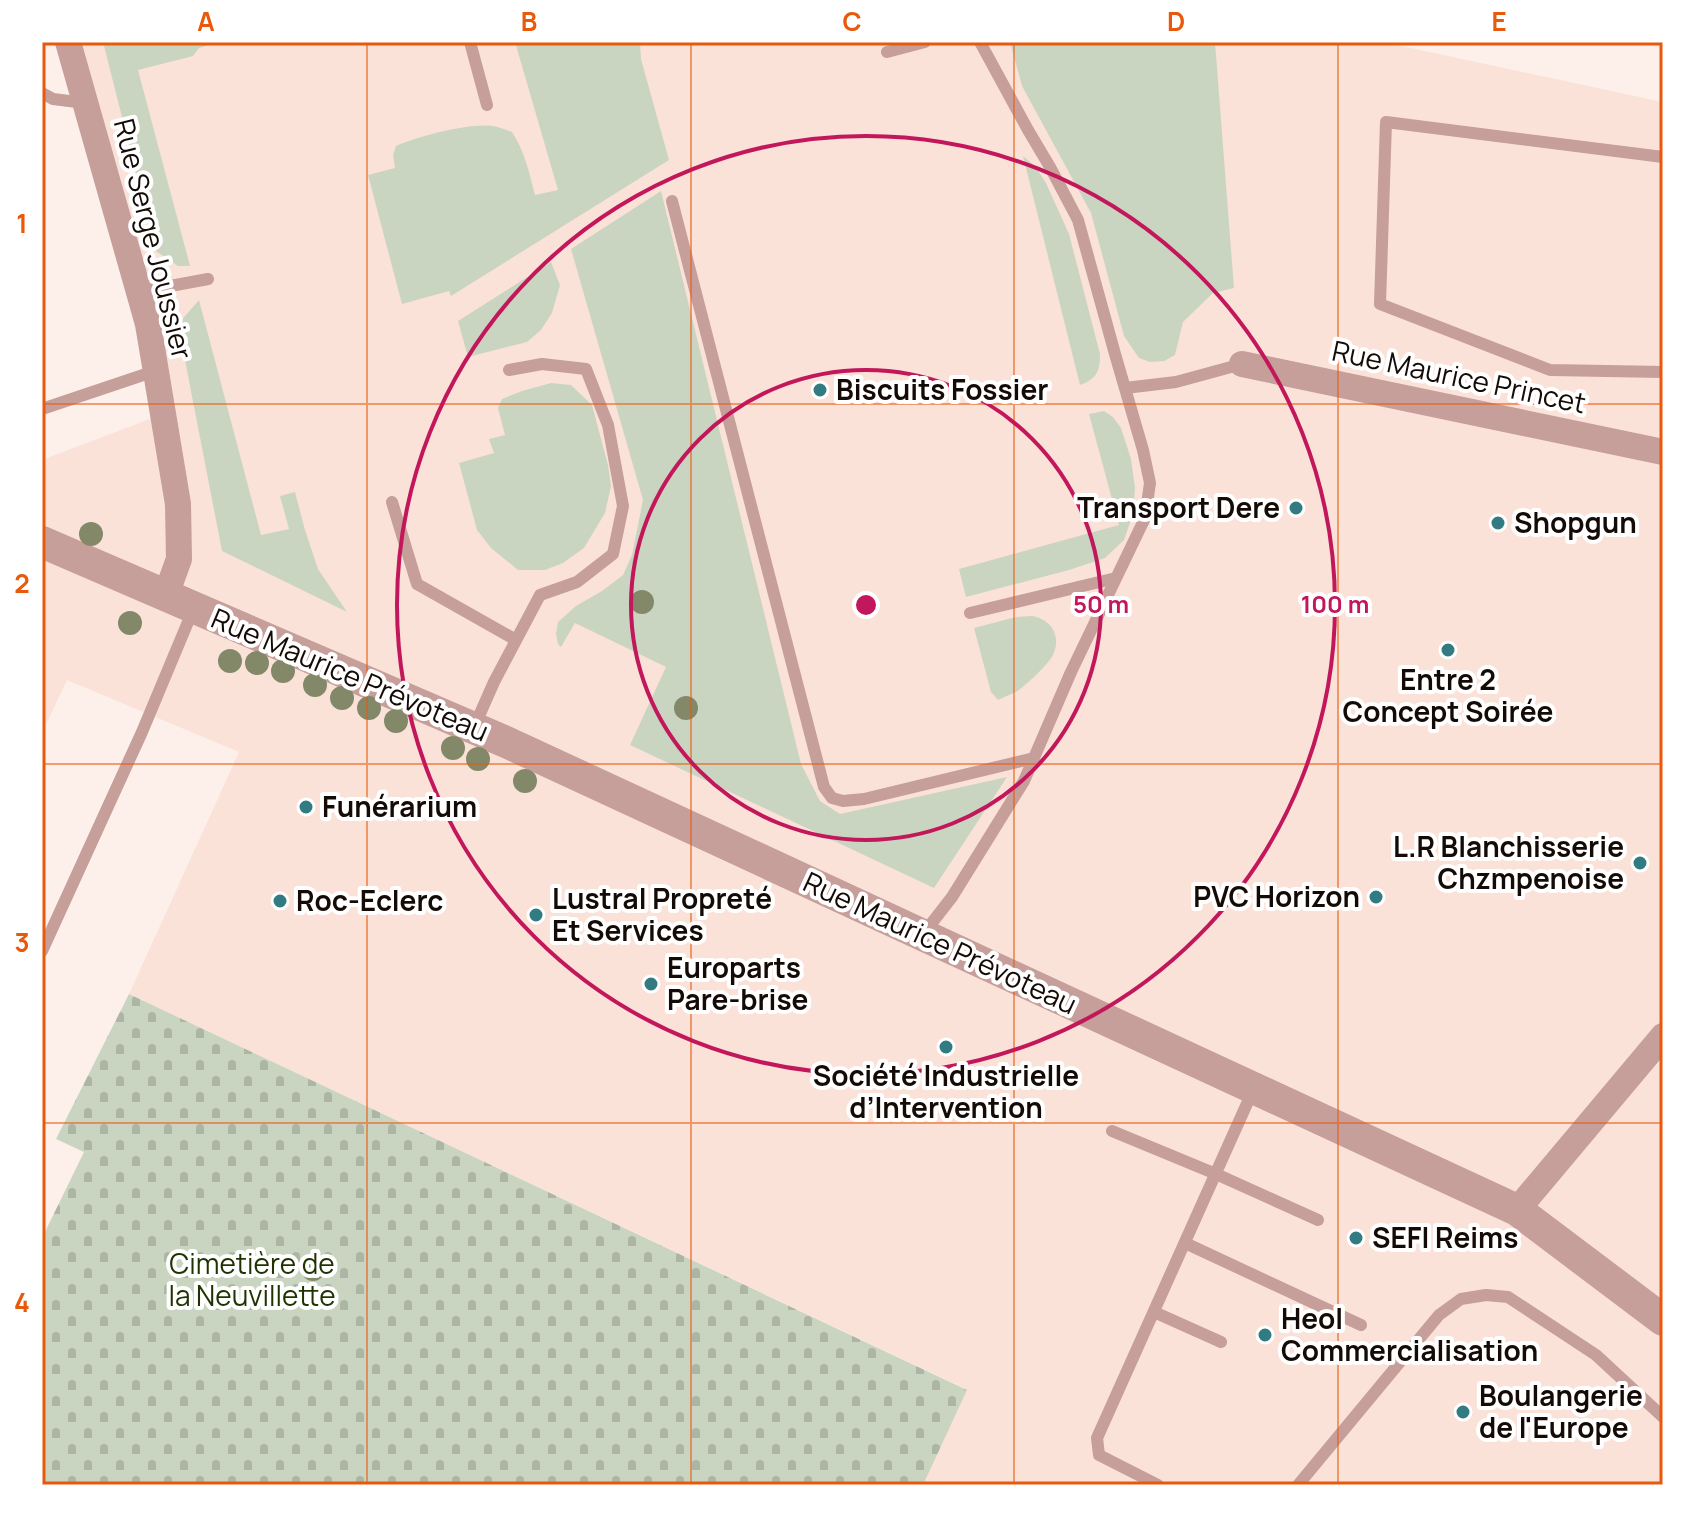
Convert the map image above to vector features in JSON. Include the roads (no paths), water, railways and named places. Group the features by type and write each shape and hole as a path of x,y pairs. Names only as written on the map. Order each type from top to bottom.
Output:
{"street":[{"name":"Rue Serge Joussier","path":"68,42 148,324 178,504 180,601"},
{"name":"Rue Maurice Princet","path":"1242,364 1663,452"},
{"name":"Rue Maurice Prévoteau","path":"42,542 474,728 1517,1210 1663,1320"},
{"path":"1517,1210 1663,1036"}],"lane":[{"path":"470,42 487,105"},
{"path":"887,52 925,42"},
{"path":"922,935 952,897 1024,781 1071,672 1145,518 1150,483 1078,220 980,42"},
{"path":"42,93 53,99 85,103"},
{"path":"1663,157 1386,122 1380,304 1550,370 1663,372"},
{"path":"672,201 824,787 832,798 843,801 864,799 1034,758"},
{"path":"138,292 208,279"},
{"path":"474,728 494,682 540,595 577,582 613,554 623,506 608,425 586,369 542,364 509,370"},
{"path":"1125,388 1176,382 1242,364"},
{"path":"42,409 155,371"},
{"path":"392,502 417,584 516,640"},
{"path":"970,613 1116,578"},
{"name":"Rue Maurice Prévoteau","path":"42,951 142,732 180,601"},
{"path":"1158,1485 1099,1455 1097,1438 1254,1088"},
{"path":"1112,1131 1318,1220"},
{"path":"1185,1243 1361,1325"},
{"path":"1298,1485 1439,1315 1461,1299 1486,1295 1508,1297 1596,1355 1663,1417"},
{"path":"1154,1312 1221,1342"}],"place":[{"name":"Biscuits Fossier","path":"820,390"},
{"name":"Transport Dere","path":"1296,508"},
{"name":"Shopgun","path":"1498,523"},
{"name":"Entre 2 Concept Soirée","path":"1448,650"},
{"name":"Funérarium","path":"306,807"},
{"name":"L.R Blanchisserie Chzmpenoise","path":"1640,863"},
{"name":"PVC Horizon","path":"1376,897"},
{"name":"Roc-Eclerc","path":"280,901"},
{"name":"Lustral Propreté Et Services","path":"536,915"},
{"name":"Europarts Pare-brise","path":"651,984"},
{"name":"Société Industrielle d’Intervention","path":"946,1047"},
{"name":"SEFI Reims","path":"1356,1238"},
{"name":"Heol Commercialisation","path":"1265,1335"},
{"name":"Boulangerie de l'Europe","path":"1463,1412"}],"park label":[{"name":"Cimetière de la Neuvillette","path":"252,1280"}]}
